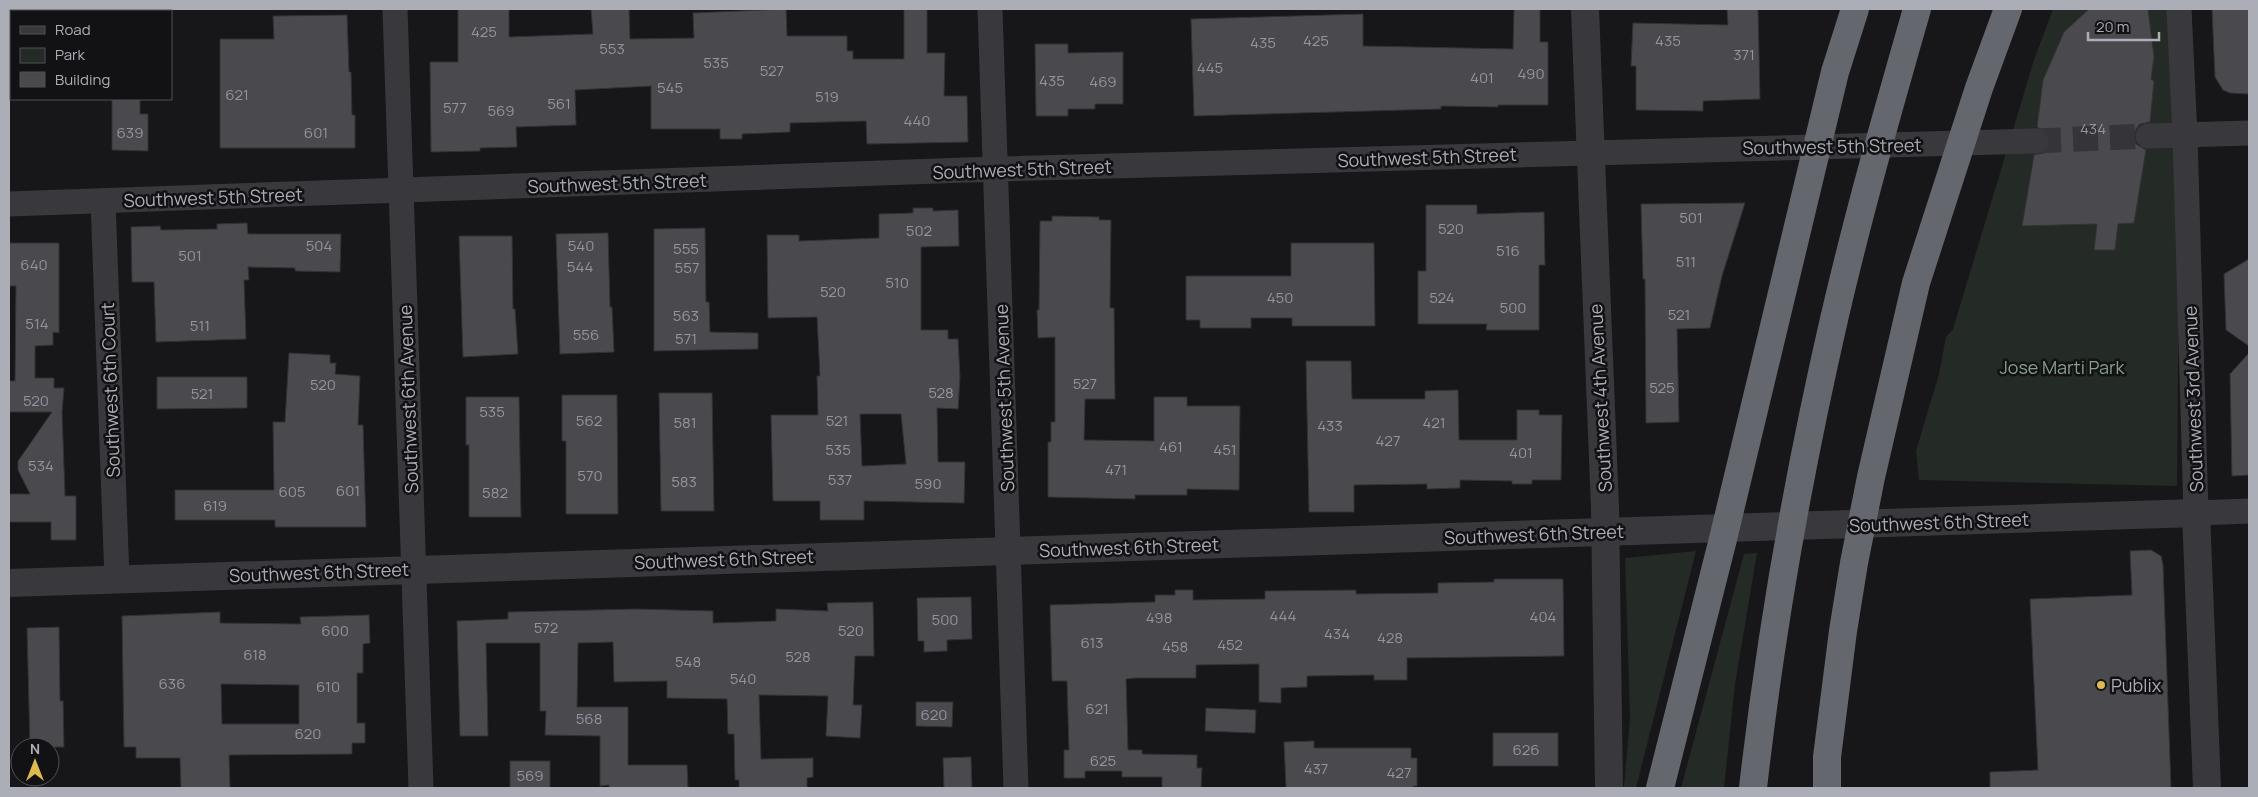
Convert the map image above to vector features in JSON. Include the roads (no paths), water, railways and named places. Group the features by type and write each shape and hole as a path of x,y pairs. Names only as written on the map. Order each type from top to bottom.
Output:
{"highway":[{"path":"1660,788 1702,626 1835,72 1855,9"},
{"path":"1753,788 1776,609 1800,478 1835,314 1869,180 1917,9"},
{"path":"1827,788 1827,757 1843,631 1854,563 1871,477 1916,283 1979,88 2008,9"},
{"path":"1814,788 1827,757"}],"street":[{"name":"Southwest 6th Avenue","path":"395,9 421,788"},
{"name":"Southwest 5th Avenue","path":"990,9 1016,788"},
{"name":"Southwest 4th Avenue","path":"1585,9 1605,531 1610,788"},
{"name":"Southwest 3rd Avenue","path":"2179,9 2186,136 2196,513 2207,788"},
{"path":"2148,136 2249,133"},
{"name":"Southwest 5th Street","path":"9,204 996,170 2036,141"},
{"name":"Southwest 6th Court","path":"103,200 117,579"},
{"name":"Southwest 6th Street","path":"9,583 2249,511"}],"tunnel":[{"path":"2036,141 2148,136"}],"place":[{"name":"Publix","path":"2101,685"}],"park label":[{"name":"Jose Marti Park","path":"2062,367"}]}
